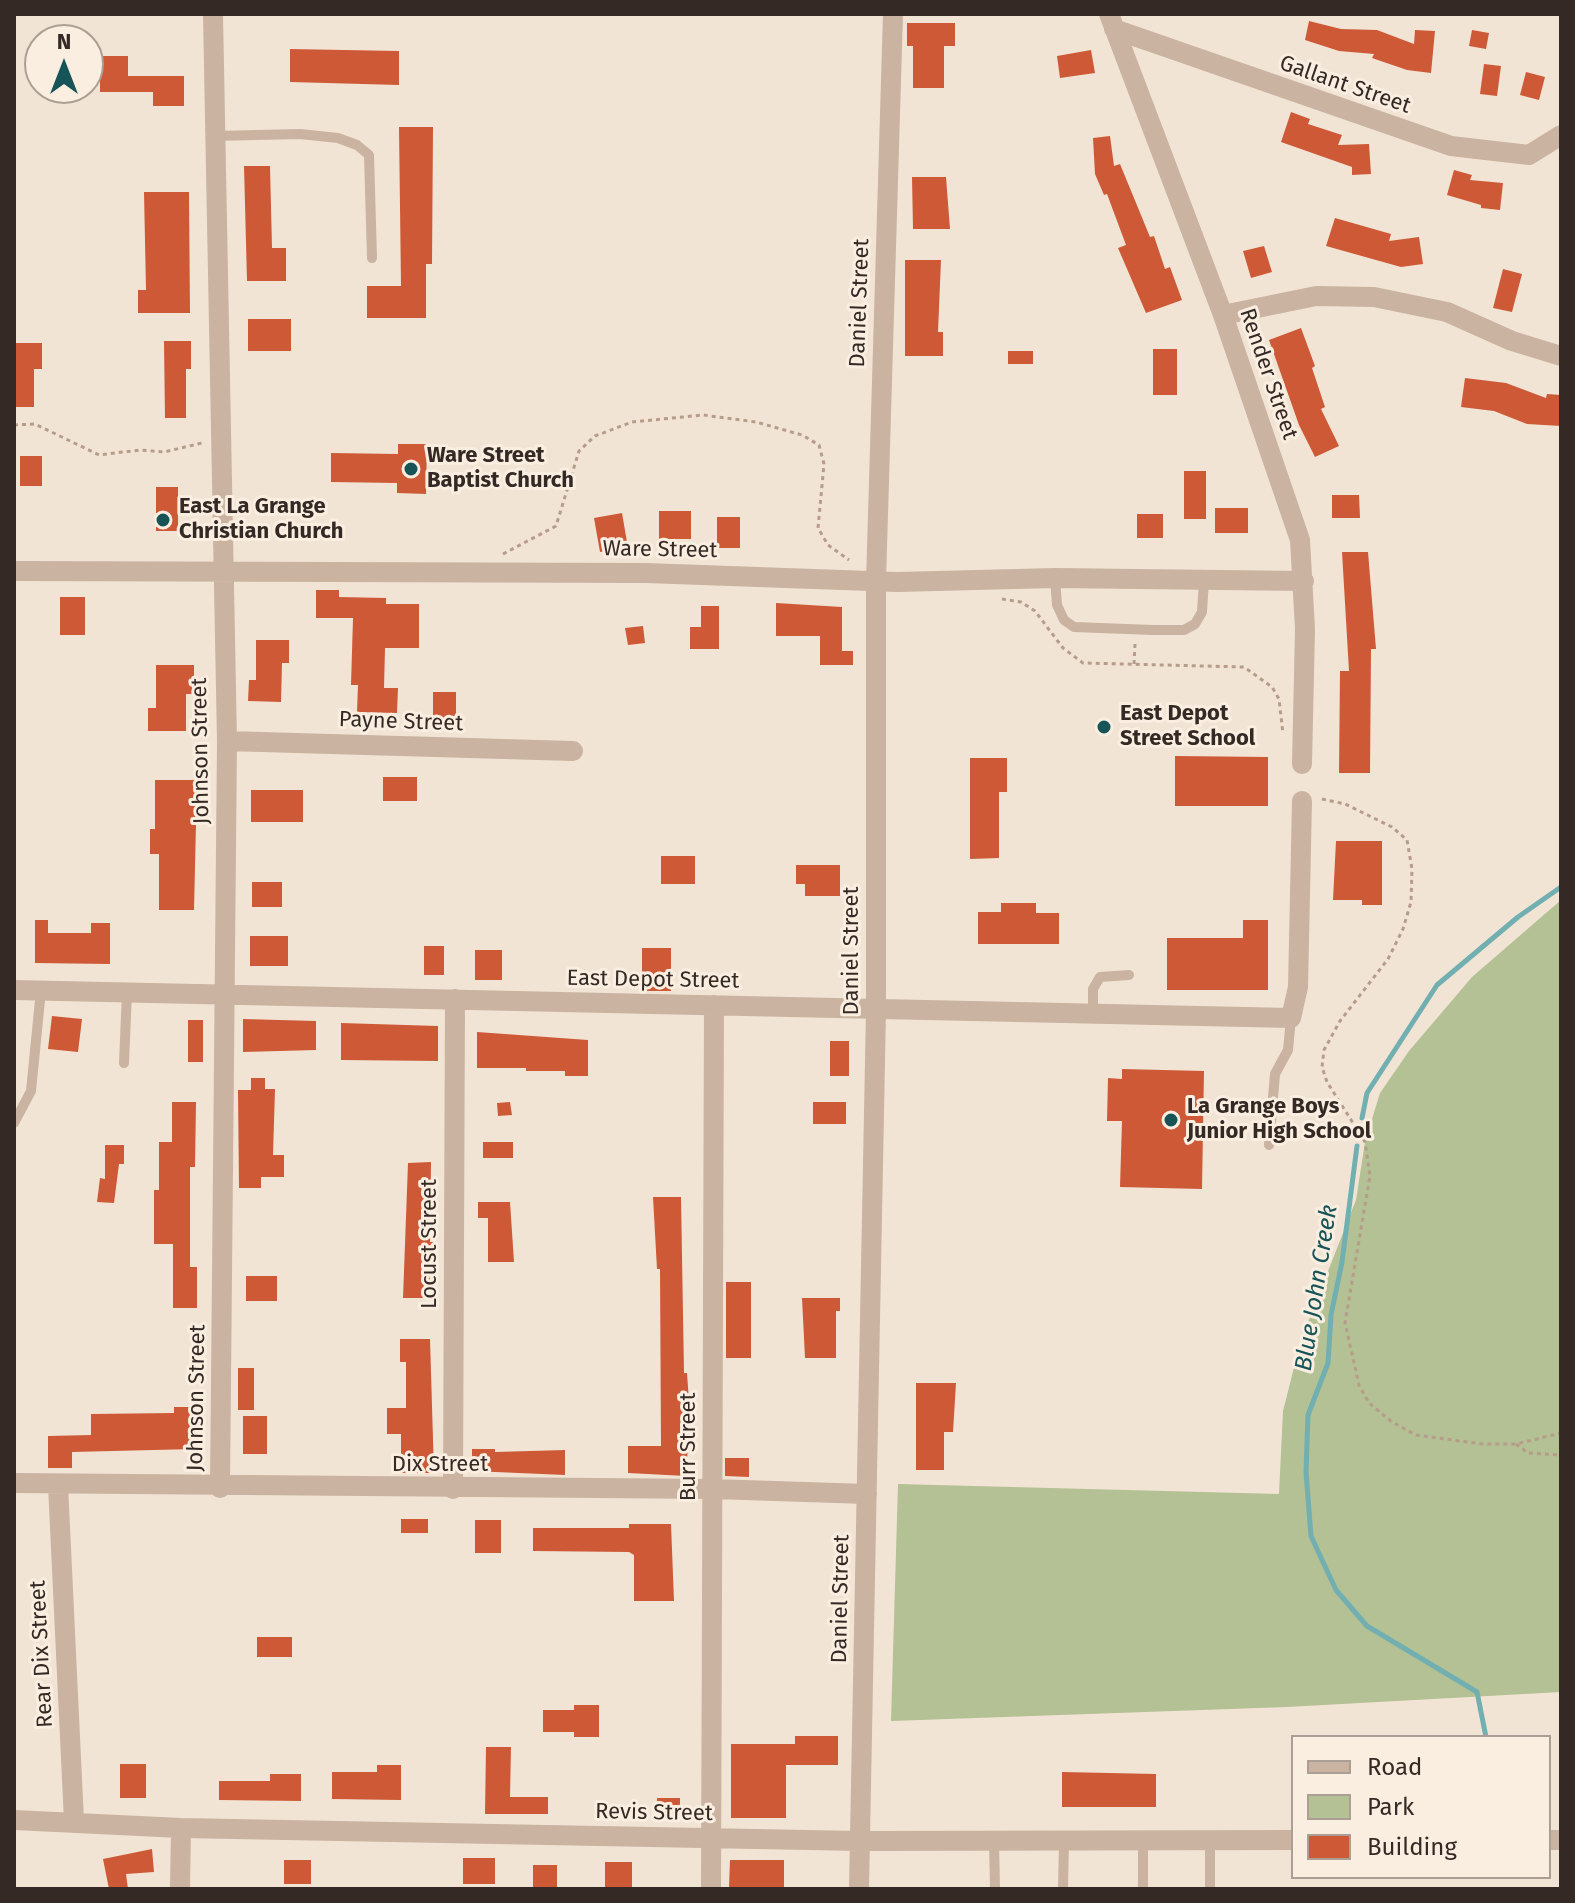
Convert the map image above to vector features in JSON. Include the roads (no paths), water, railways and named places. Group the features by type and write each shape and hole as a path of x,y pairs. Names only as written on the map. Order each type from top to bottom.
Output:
{"street":[{"name":"Johnson Street","path":"213,14 227,741 220,1488"},
{"name":"Daniel Street","path":"859,1889 876,1009 876,581 893,14"},
{"name":"Gallant Street","path":"1112,21 1451,146 1529,155 1561,135"},
{"name":"Render Street","path":"1112,21 1223,315 1300,540 1304,581 1302,764"},
{"path":"1223,315 1316,296 1374,297 1447,312 1512,341 1561,356"},
{"name":"Ware Street","path":"14,571 646,573 876,581 1055,578 1304,581"},
{"name":"Payne Street","path":"227,741 573,751"},
{"path":"1291,1018 1298,987 1302,801"},
{"name":"East Depot Street","path":"14,990 1291,1018"},
{"name":"Locust Street","path":"453,1489 455,999"},
{"name":"Burr Street","path":"711,1889 714,1005"},
{"name":"Dix Street","path":"14,1483 220,1488 713,1489 867,1494"},
{"name":"Rear Dix Street","path":"58,1485 74,1821"},
{"name":"Revis Street","path":"14,1820 181,1828 860,1841 1291,1840"},
{"path":"180,1889 181,1828"}],"lane":[{"path":"215,136 300,134 338,138 357,145 369,155 372,258"},
{"path":"1055,578 1057,605 1064,620 1074,627 1184,630 1195,624 1202,612 1204,580"},
{"path":"1093,1014 1093,989 1100,977 1129,975"},
{"path":"14,1123 31,1091 41,990"},
{"path":"124,1063 127,992"},
{"path":"1269,1145 1275,1074 1288,1050 1291,1018"},
{"path":"1210,1840 1210,1889"},
{"path":"994,1841 995,1889"},
{"path":"1143,1841 1143,1889"},
{"path":"1063,1889 1064,1842"}],"waterway":[{"name":"Blue John Creek","path":"1362,1118 1367,1093 1437,985 1518,917 1561,887"},
{"name":"Blue John Creek","path":"1357,1146 1342,1262 1331,1315 1328,1363 1308,1415 1306,1472 1311,1536 1336,1590 1367,1626 1477,1692 1486,1735"}],"place":[{"name":"Ware Street Baptist Church","path":"411,469"},
{"name":"East La Grange Christian Church","path":"163,520"},
{"name":"East Depot Street School","path":"1104,727"},
{"name":"La Grange Boys Junior High School","path":"1171,1120"}]}
